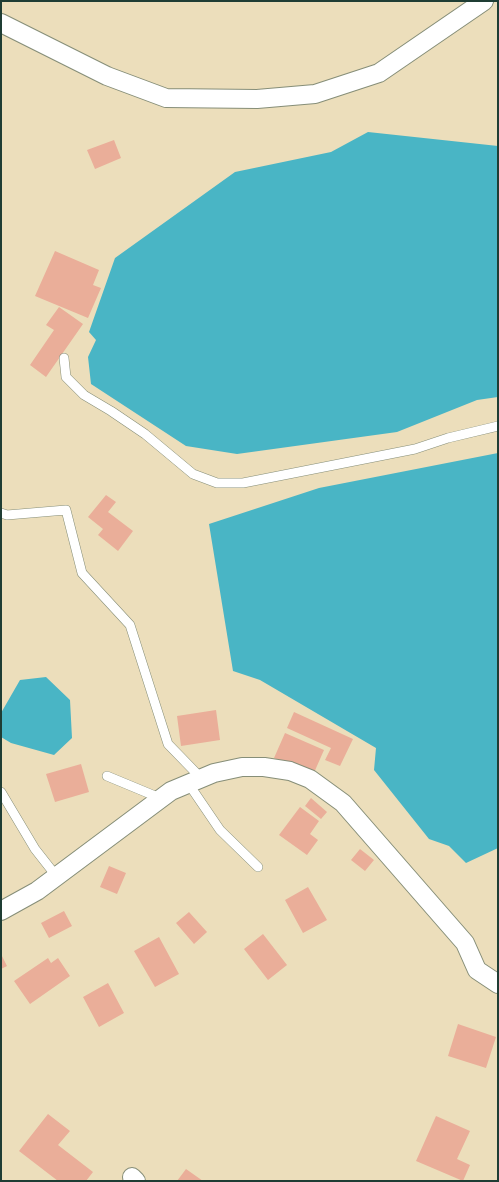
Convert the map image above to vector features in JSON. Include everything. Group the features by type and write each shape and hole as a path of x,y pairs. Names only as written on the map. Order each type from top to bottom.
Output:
{"street":[{"path":"1,23 107,76 166,98 257,99 315,94 379,73 484,1"},
{"path":"1,911 37,891 57,877 160,798 214,772 242,767 264,767 290,771 310,780 327,790 343,803 465,942 477,970 498,984"}],"lane":[{"path":"64,358 66,377 84,395 145,434 193,474 217,483 243,482 415,449 448,438 498,426"},
{"path":"1,513 7,515 66,510 82,573 130,625 168,744 195,781 220,830 258,867"},
{"path":"107,776 160,798"},
{"path":"1,792 34,849 57,877"}],"water":[{"path":"368,132 498,146 498,397 477,400 397,432 237,454 186,446 91,384 88,357 96,340 89,332 115,258 235,172 331,152"},
{"path":"498,453 498,848 466,863 449,846 429,839 374,770 376,748 260,680 233,671 209,524 319,488"},
{"path":"46,677 70,700 72,738 54,755 11,743 1,737 1,713 20,680"}],"building":[{"path":"114,140 121,158 95,169 87,150"},
{"path":"55,251 99,270 93,285 101,288 88,318 35,296"},
{"path":"59,307 83,324 46,377 30,365 54,330 46,325"},
{"path":"106,495 116,502 108,512 133,531 118,551 98,535 103,529 88,517"},
{"path":"216,710 220,740 181,746 177,716"},
{"path":"294,712 353,739 340,766 325,760 331,748 287,728"},
{"path":"285,733 324,750 313,775 274,758"},
{"path":"81,764 89,792 55,802 46,774"},
{"path":"311,798 327,812 321,819 305,806"},
{"path":"300,807 319,821 310,834 318,840 307,855 279,835"},
{"path":"360,849 374,860 365,871 351,860"},
{"path":"109,866 126,873 117,894 100,887"},
{"path":"308,887 327,920 303,933 285,900"},
{"path":"64,911 72,926 49,938 41,923"},
{"path":"189,912 207,932 194,944 176,923"},
{"path":"263,934 287,965 268,980 244,949"},
{"path":"159,937 179,974 155,987 134,951"},
{"path":"1,954 7,966 1,969"},
{"path":"48,958 51,963 58,958 70,976 30,1004 14,981"},
{"path":"108,983 124,1013 99,1027 83,997"},
{"path":"458,1024 496,1037 486,1068 448,1056"},
{"path":"48,1114 70,1131 58,1145 93,1172 86,1181 58,1181 19,1151"},
{"path":"436,1116 470,1131 457,1159 470,1165 463,1181 416,1161"},
{"path":"186,1169 203,1181 177,1181"}]}
